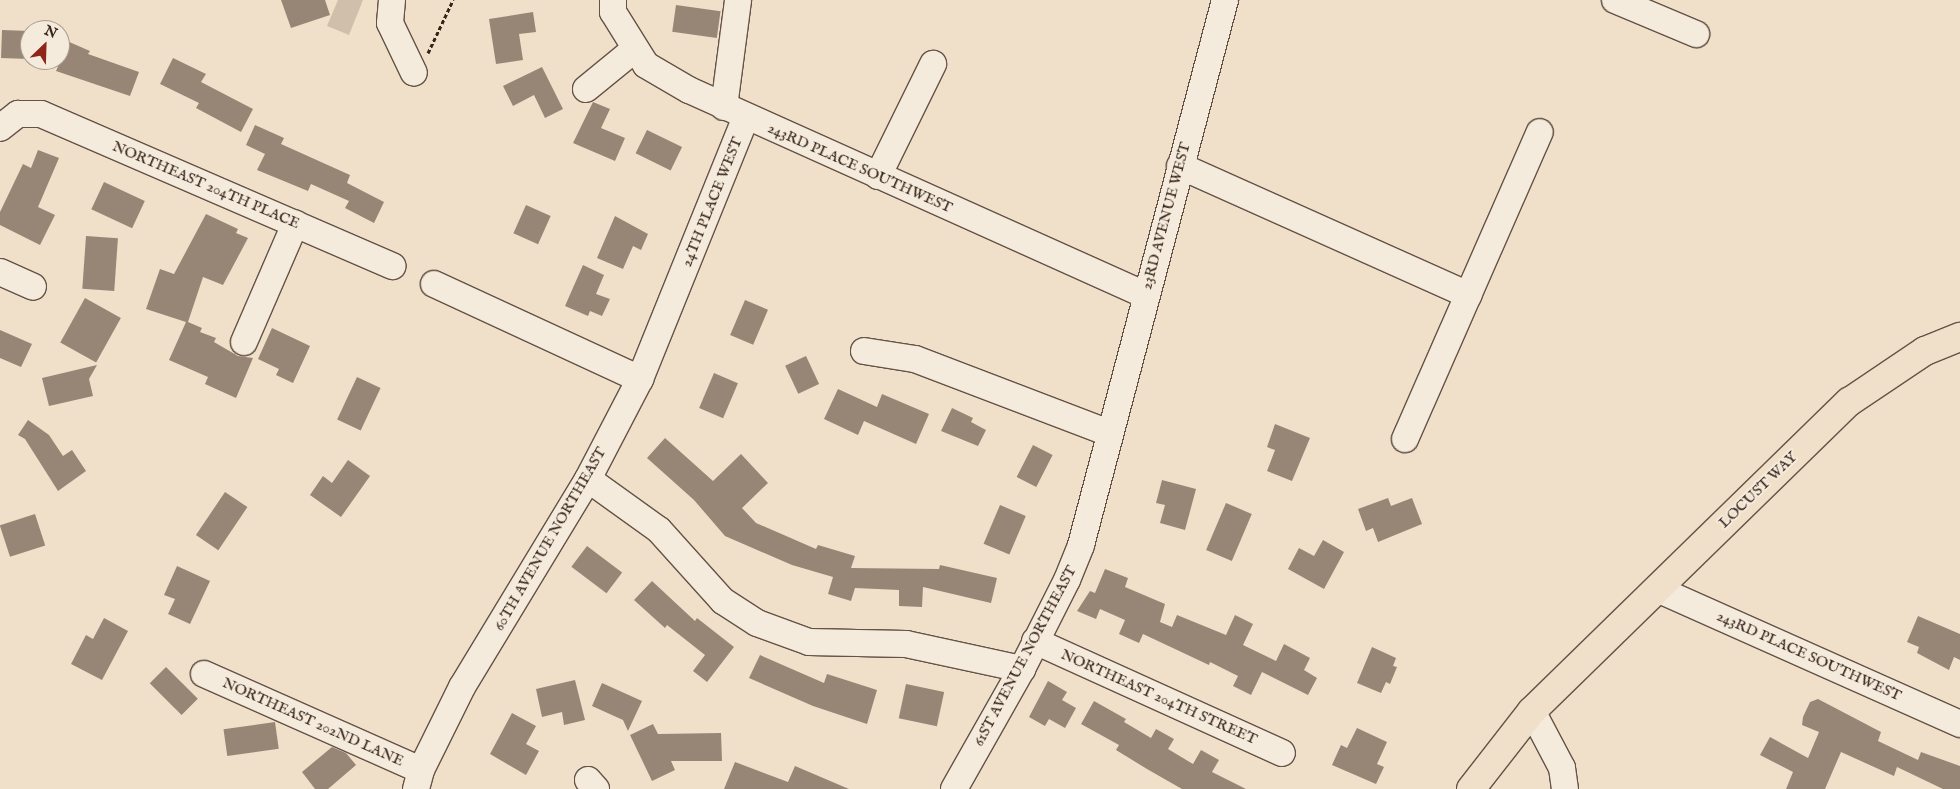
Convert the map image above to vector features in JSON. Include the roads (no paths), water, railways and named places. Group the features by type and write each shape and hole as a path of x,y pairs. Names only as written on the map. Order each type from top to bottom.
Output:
{"main road":[{"name":"LOCUST WAY","path":"1471,789 1532,711 1848,402 1925,351 1960,337"}],"street":[{"path":"392,0 390,23 411,67"},
{"name":"243RD PLACE SOUTHWEST","path":"612,0 613,12 646,65 735,112 1145,295"},
{"name":"24TH PLACE WEST","path":"679,287 735,112 738,0"},
{"path":"1616,0 1696,34"},
{"name":"23RD AVENUE WEST","path":"1109,433 1180,166 1219,2"},
{"path":"586,89 635,49"},
{"path":"878,176 933,64"},
{"name":"NORTHEAST 204TH PLACE","path":"9,121 41,114 393,266"},
{"path":"1404,439 1540,132"},
{"path":"1180,166 1468,295"},
{"path":"244,342 295,224"},
{"path":"0,272 33,287"},
{"path":"434,284 640,378"},
{"name":"60TH AVENUE NORTHEAST","path":"418,780 462,687 588,479 640,378 679,287"},
{"path":"864,351 915,359 1109,433"},
{"name":"61ST AVENUE NORTHEAST","path":"954,789 1022,668 1067,580 1092,513 1109,433"},
{"path":"588,479 659,530 724,601 757,623 809,642 906,644 1022,668"},
{"name":"243RD PLACE SOUTHWEST","path":"1657,589 1960,724"},
{"name":"NORTHEAST 204TH STREET","path":"1035,641 1282,753"},
{"name":"NORTHEAST 202ND LANE","path":"204,674 418,780"},
{"path":"1532,711 1562,768 1565,789"}]}
